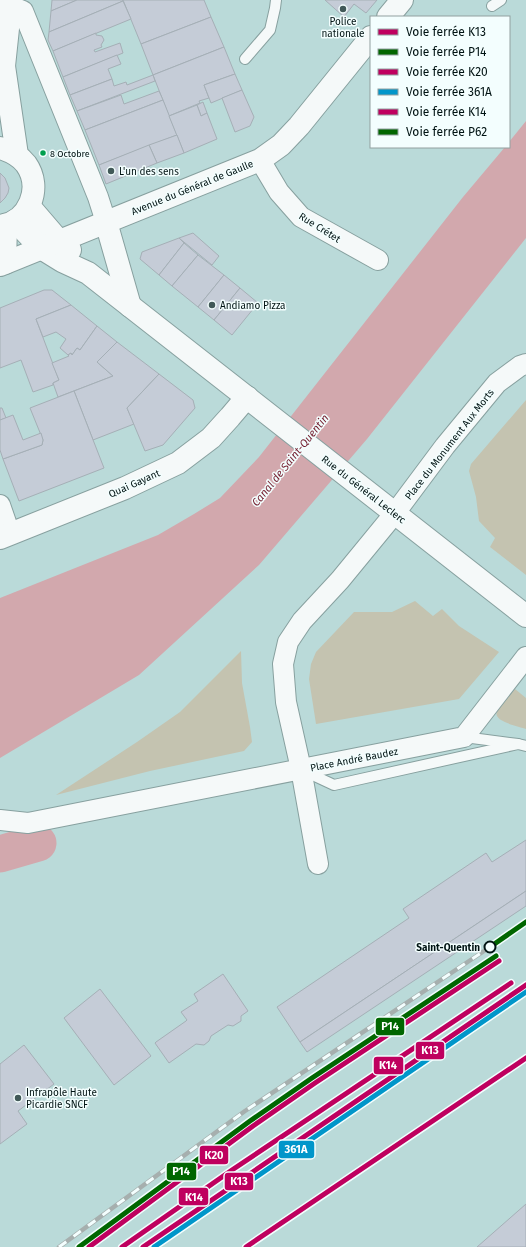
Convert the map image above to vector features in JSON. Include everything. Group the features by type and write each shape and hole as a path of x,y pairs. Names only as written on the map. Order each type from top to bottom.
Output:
{"main road":[{"path":"389,16 402,0"},
{"path":"2,264 13,220 33,188 31,176 26,164 9,152 2,74 10,3"},
{"name":"Avenue du Général de Gaulle","path":"2,264 260,160 281,145 299,126 370,38"},
{"name":"Rue du Général Leclerc","path":"13,220 50,244 80,259 88,273 526,616"},
{"path":"106,222 130,306"},
{"name":"Quai Gayant","path":"5,536 125,488 178,463 211,438 230,417 254,403"}],"street":[{"path":"10,3 23,11 98,197 106,222"},
{"name":"Rue Crétet","path":"260,160 279,192 301,217 378,260"},
{"name":"Place du Monument Aux Morts","path":"394,513 445,446 497,383 520,366 526,364"},
{"path":"0,505 5,536"},
{"name":"Place André Baudez","path":"394,513 340,580 302,621 288,642 283,664 286,702 300,769 464,737"},
{"path":"464,737 526,657"},
{"path":"0,820 28,823 300,769 318,864"}],"lane":[{"path":"244,59 270,30 276,0"},
{"path":"464,737 522,745"},
{"path":"300,769 334,785 522,745"}],"green space":[{"path":"526,400 526,575 490,547 495,538 479,521 476,497 469,471 471,464"},
{"path":"415,601 433,616 442,609 459,626 499,652 459,699 316,724 309,679 311,664 316,652 354,612 392,612"},
{"path":"241,651 242,683 252,742 244,751 150,771 56,795 180,712"},
{"path":"515,689 526,698 526,729 502,721 497,715 498,709"}],"water":[{"name":"Canal de Saint-Quentin","path":"526,121 526,238 367,439 259,565 139,675 0,758 0,598 158,535 220,498 259,457 463,197 504,148 510,148 510,141"}],"building":[{"path":"52,0 77,0 51,11"},
{"path":"77,0 123,1 49,32 51,11"},
{"path":"123,0 204,0 211,17 141,44"},
{"name":"Police nationale","path":"325,0 377,0 366,13 354,4 344,17"},
{"path":"123,1 131,19 53,51 48,40 49,32"},
{"path":"211,17 224,47 153,75 141,44"},
{"path":"96,33 96,35 102,36 104,40 101,45 102,47 94,50 95,52 120,43 123,53 63,77 53,51"},
{"path":"224,47 235,74 204,85 209,98 199,101 200,103 169,116 153,75"},
{"path":"117,55 121,64 108,69 112,79 70,95 63,77"},
{"path":"235,74 242,90 211,103 204,85"},
{"path":"153,75 155,81 77,111 70,95 112,79 114,86 126,82 127,85"},
{"path":"242,90 254,117 250,126 235,132 222,98"},
{"path":"159,91 163,100 85,130 77,111 121,95 124,104"},
{"path":"163,100 177,135 99,165 85,130"},
{"path":"203,102 207,113 201,116 197,105"},
{"path":"197,105 201,116 207,113 217,139 184,153 169,116"},
{"path":"177,135 184,153 157,163 149,145"},
{"path":"149,145 157,163 106,184 99,165"},
{"path":"0,173 5,178 9,188 5,198 0,203"},
{"path":"193,233 219,256 212,265 179,238"},
{"path":"179,238 184,243 159,275 140,259 142,252"},
{"path":"184,243 198,255 172,286 159,275"},
{"path":"198,255 224,275 198,307 172,286"},
{"path":"224,275 240,288 214,320 198,307"},
{"path":"240,288 258,303 232,335 214,320"},
{"path":"44,290 52,290 71,305 36,319 59,380 53,383 53,385 33,392 21,360 0,368 0,308"},
{"path":"71,305 97,326 80,350 77,348 72,355 71,353 68,355 60,348 66,339 56,332 43,337 36,319"},
{"path":"97,326 117,342 97,362 113,376 58,397 53,383 59,380 52,363 69,356 68,355 71,353 72,355 77,348 80,350"},
{"path":"117,342 159,374 127,408 134,424 93,440 74,391 113,376 97,362"},
{"path":"159,374 193,400 195,408 163,445 145,451 127,408"},
{"path":"74,391 104,468 19,501 3,459 42,445 43,440 30,408"},
{"path":"0,408 2,408 6,418 0,420"},
{"path":"13,415 23,440 41,433 43,440 42,445 3,459 0,450 0,420"},
{"path":"526,840 526,891 300,1042 277,1007 409,918 403,909 486,853 492,862"},
{"path":"526,891 526,906 307,1052 300,1042"},
{"path":"223,974 248,1011 241,1016 241,1021 233,1026 228,1025 211,1036 209,1041 204,1045 196,1044 169,1063 155,1043 187,1020 181,1012 198,1001 194,994"},
{"path":"100,989 151,1056 114,1085 64,1018"},
{"name":"Infrapôle Haute Picardie SNCF","path":"24,1045 54,1084 18,1111 27,1124 0,1144 0,1064"},
{"path":"526,1204 526,1247 477,1247"}],"waterway":[{"path":"0,854 38,843"}],"railway":[{"path":"59,1247 245,1111 490,947"}],"rail line":[{"name":"P62","path":"490,947 526,922"},
{"name":"P14","path":"79,1247 250,1121 496,956"},
{"name":"K20","path":"89,1247 253,1126 499,961"},
{"name":"K14","path":"122,1247 232,1170 511,983"},
{"name":"K13","path":"143,1247 526,985"},
{"name":"361A","path":"154,1247 526,992"},
{"name":"K14","path":"246,1247 526,1058"}],"place":[{"name":"Police nationale","path":"343,9"},
{"name":"8 Octobre","path":"43,153"},
{"name":"L'un des sens","path":"111,171"},
{"name":"Andiamo Pizza","path":"212,305"},
{"name":"Saint-Quentin","path":"490,947"},
{"name":"Infrapôle Haute Picardie SNCF","path":"18,1098"}]}
